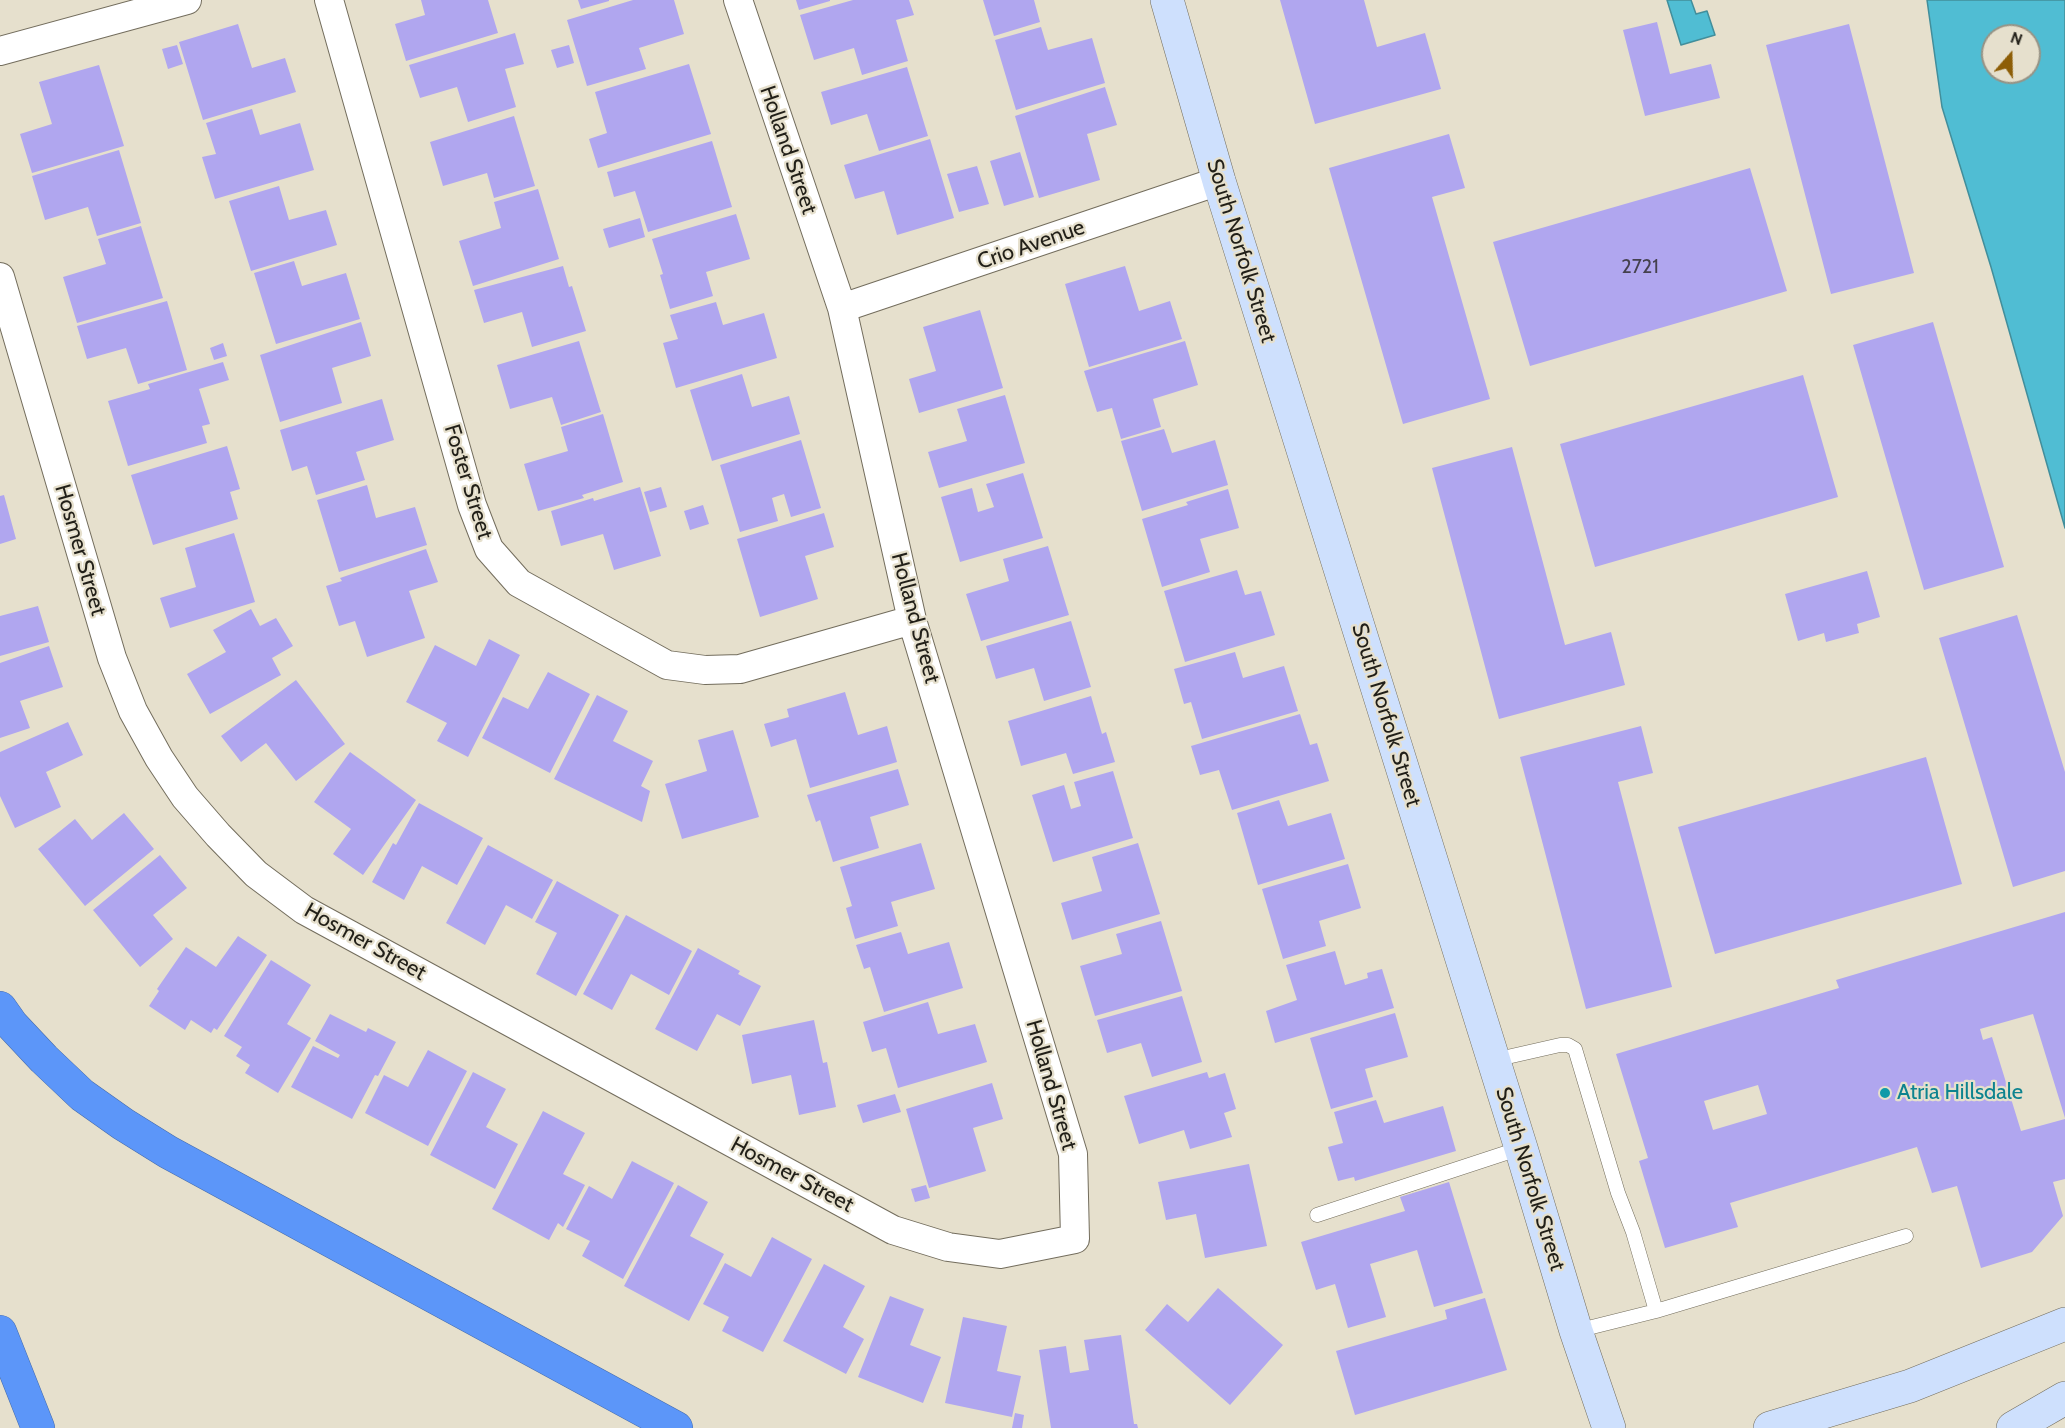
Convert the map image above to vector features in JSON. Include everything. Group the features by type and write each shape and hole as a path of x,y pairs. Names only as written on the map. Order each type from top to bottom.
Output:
{"highway":[{"path":"0,1008 12,1025 75,1088 132,1130 168,1152 676,1428"},
{"path":"0,1332 38,1428"}],"main road":[{"name":"South Norfolk Street","path":"1167,0 1219,181 1494,1060 1576,1331 1609,1428"},
{"path":"1770,1428 1910,1386 2065,1324"},
{"path":"2013,1428 2065,1398"}],"street":[{"path":"0,51 187,0"},
{"name":"Foster Street","path":"329,0 472,505 489,549 519,584 667,665 705,670 740,669 912,620"},
{"name":"Holland Street","path":"738,0 842,308 912,620 1073,1154 1075,1239"},
{"name":"Crio Avenue","path":"842,308 1219,181"},
{"name":"Hosmer Street","path":"0,277 112,658 134,711 159,758 185,797 218,835 256,873 304,910 893,1230 948,1247 1000,1254 1075,1239"}],"lane":[{"path":"1494,1060 1560,1045 1568,1045 1575,1049 1617,1193 1633,1232 1656,1311"},
{"path":"1317,1215 1521,1148"},
{"path":"1576,1331 1656,1311 1906,1236"}],"water":[{"path":"1667,0 1691,0 1696,14 1707,11 1715,35 1681,45"},
{"path":"1927,0 2065,0 2065,528 1991,267 1942,107"}],"building":[{"path":"421,0 488,0 498,33 406,61 395,24 425,15"},
{"path":"578,0 609,0 609,1 581,9"},
{"path":"633,0 674,0 684,34 639,48 646,69 587,86 567,20"},
{"path":"796,0 830,0 830,1 799,10"},
{"path":"853,0 909,0 914,15 896,20 908,61 862,75 854,48 814,60 800,15"},
{"path":"983,0 1034,0 1040,22 994,36"},
{"path":"1280,0 1364,0 1377,47 1425,33 1441,89 1315,124"},
{"path":"1657,22 1670,74 1711,64 1720,98 1645,116 1623,30"},
{"path":"238,24 252,68 285,58 296,92 203,120 179,42"},
{"path":"1849,24 1914,273 1831,294 1766,45"},
{"path":"1041,27 1048,50 1092,38 1105,83 1016,110 995,40"},
{"path":"515,33 524,64 505,69 516,107 468,122 457,87 420,98 409,65"},
{"path":"177,45 183,64 168,69 162,49"},
{"path":"569,45 574,63 557,68 551,50"},
{"path":"689,64 711,134 598,168 589,139 607,133 595,92"},
{"path":"99,65 124,146 32,173 20,134 52,124 39,82"},
{"path":"907,67 928,136 879,151 867,114 831,125 821,92"},
{"path":"1105,87 1117,125 1087,134 1100,180 1039,198 1015,116"},
{"path":"252,109 260,135 300,123 314,170 215,199 202,157 216,154 206,123"},
{"path":"514,116 535,186 494,198 487,173 443,186 430,142"},
{"path":"1449,134 1465,188 1432,197 1490,399 1403,424 1329,168"},
{"path":"930,139 954,218 897,235 884,191 855,199 844,165"},
{"path":"712,141 732,207 648,232 635,191 614,197 607,172"},
{"path":"119,150 141,223 97,236 88,207 45,220 32,176"},
{"path":"1020,152 1034,197 1004,206 990,161"},
{"path":"977,166 989,204 959,212 947,174"},
{"path":"1750,168 1787,291 1530,366 1493,242"},
{"path":"279,186 289,220 326,210 337,245 251,271 229,201"},
{"path":"538,189 559,259 473,286 459,241 501,228 494,202"},
{"path":"736,214 750,259 706,272 713,296 670,309 660,275 663,274 652,239"},
{"path":"640,218 645,237 609,248 603,229"},
{"path":"141,226 163,298 77,323 63,277 106,264 98,239"},
{"path":"294,261 302,286 346,273 360,319 276,344 254,273"},
{"path":"563,266 569,287 572,286 586,331 532,347 522,312 484,323 474,290"},
{"path":"1125,266 1139,311 1170,301 1182,339 1089,367 1065,284"},
{"path":"167,301 187,370 138,384 126,348 87,359 77,326"},
{"path":"716,302 723,325 764,313 777,358 676,388 663,343 678,339 670,315"},
{"path":"980,310 1003,388 919,413 909,379 936,371 923,327"},
{"path":"361,322 371,356 332,368 342,403 280,422 260,355"},
{"path":"1933,322 2004,567 1924,590 1853,345"},
{"path":"579,341 601,412 561,425 552,397 510,409 497,365"},
{"path":"1185,341 1198,385 1153,399 1161,427 1121,439 1112,408 1097,412 1084,371"},
{"path":"223,343 227,356 214,360 210,348"},
{"path":"223,362 229,380 199,389 210,424 202,426 207,443 128,466 108,401 150,389 148,384"},
{"path":"742,374 752,407 789,396 800,434 712,461 690,390"},
{"path":"1803,375 1838,497 1595,567 1560,444"},
{"path":"1005,395 1025,463 939,488 928,452 967,441 957,409"},
{"path":"382,399 394,440 356,452 365,480 316,495 307,466 292,471 280,430"},
{"path":"603,414 623,482 582,495 584,498 538,511 524,464 568,451 561,427"},
{"path":"1164,429 1172,453 1215,440 1228,485 1142,511 1121,441"},
{"path":"801,440 821,508 791,517 784,494 772,498 778,521 740,532 720,465"},
{"path":"227,446 240,489 230,492 238,519 153,545 131,475"},
{"path":"1512,447 1565,645 1611,632 1625,685 1499,719 1432,468"},
{"path":"1023,473 1043,538 960,562 941,497 972,488 978,512 994,507 986,484"},
{"path":"367,485 376,518 415,507 427,545 339,572 317,500"},
{"path":"640,487 661,556 614,570 603,534 561,546 551,511"},
{"path":"661,487 667,507 650,512 644,492"},
{"path":"1228,489 1239,528 1200,539 1210,572 1162,587 1142,519 1188,505 1186,502"},
{"path":"4,495 16,539 0,544 0,496"},
{"path":"703,505 709,524 690,530 684,511"},
{"path":"824,513 834,547 805,556 818,599 760,617 737,539"},
{"path":"234,533 255,602 170,628 160,598 196,587 185,548"},
{"path":"1048,546 1069,615 981,641 966,594 1009,581 1003,559"},
{"path":"426,549 438,582 409,591 425,638 367,657 355,621 339,626 326,586 342,581 340,578"},
{"path":"1237,570 1245,595 1261,591 1275,635 1185,662 1164,591"},
{"path":"1867,571 1880,617 1857,624 1859,633 1826,642 1824,633 1798,641 1785,594"},
{"path":"38,606 49,642 0,656 0,616"},
{"path":"251,609 260,626 276,618 293,646 272,658 281,675 210,714 187,674 226,652 213,630"},
{"path":"2017,615 2065,772 2065,871 2013,887 1939,638"},
{"path":"1071,621 1091,687 1044,701 1034,668 996,679 986,646"},
{"path":"489,639 520,655 468,757 437,741 447,723 406,702 435,645 476,666"},
{"path":"49,646 63,687 20,701 30,728 0,738 0,663"},
{"path":"1235,652 1243,678 1284,666 1298,711 1202,739 1191,702 1184,704 1174,669"},
{"path":"548,672 590,694 550,773 482,738 503,697 528,709"},
{"path":"296,680 345,744 296,781 266,743 241,762 221,736"},
{"path":"845,692 858,735 887,726 897,762 810,788 796,739 771,747 764,724 789,717 787,709"},
{"path":"597,695 628,711 613,741 653,761 641,786 650,791 642,822 554,779"},
{"path":"1091,696 1102,734 1106,732 1115,762 1073,774 1066,753 1021,766 1008,721"},
{"path":"1300,714 1310,745 1317,743 1329,781 1232,810 1219,770 1200,775 1191,746"},
{"path":"68,722 83,755 46,772 61,807 15,828 0,796 0,752"},
{"path":"1641,726 1653,773 1618,782 1672,987 1586,1009 1520,757"},
{"path":"733,730 759,817 682,839 665,784 707,771 698,740"},
{"path":"350,752 416,800 363,875 333,854 351,829 314,802"},
{"path":"1926,757 1962,884 1715,954 1678,827"},
{"path":"898,769 909,805 870,817 879,848 833,862 820,820 816,822 807,795"},
{"path":"1113,771 1133,838 1053,862 1032,795 1064,785 1071,809 1081,806 1074,782"},
{"path":"1279,800 1288,826 1331,813 1345,859 1258,885 1237,813"},
{"path":"419,803 483,838 457,885 422,866 404,900 372,882 393,843 396,845"},
{"path":"124,813 154,849 85,906 38,849 75,819 92,840"},
{"path":"921,843 935,889 891,902 898,926 855,939 846,908 852,906 840,867"},
{"path":"1138,843 1160,914 1072,940 1061,903 1102,891 1092,857"},
{"path":"488,845 553,880 532,919 506,905 485,945 446,923"},
{"path":"160,855 187,888 153,915 173,939 140,967 93,910"},
{"path":"1348,864 1361,908 1319,921 1326,946 1283,959 1262,889"},
{"path":"557,881 619,915 576,996 536,974 557,933 535,922"},
{"name":"Atria Hillsdale","path":"2065,912 2065,1118 2033,1014 1980,1029 1983,1040 1992,1037 2021,1131 2065,1119 2065,1179 2053,1182 2063,1216 2032,1252 1981,1268 1957,1186 1932,1193 1917,1147 1730,1203 1738,1227 1665,1248 1639,1161 1648,1158 1616,1054 1839,988 1836,980","holes":["1758,1085 1767,1114 1713,1130 1704,1101"]},
{"path":"626,915 692,951 669,995 631,974 612,1010 583,994"},
{"path":"1161,921 1182,991 1095,1016 1080,966 1122,954 1116,934"},
{"path":"901,932 908,954 949,942 963,988 884,1012 870,967 864,969 856,945"},
{"path":"238,936 267,955 217,1030 214,1028 211,1033 191,1020 185,1030 149,1006 159,991 157,989 186,947 216,967"},
{"path":"698,948 740,971 738,974 761,986 740,1026 717,1014 697,1051 655,1029"},
{"path":"1335,951 1345,985 1368,978 1367,973 1382,969 1394,1008 1275,1043 1266,1011 1297,1000 1286,965"},
{"path":"271,960 311,985 287,1024 311,1038 278,1093 245,1073 250,1065 236,1056 242,1047 224,1036"},
{"path":"1182,996 1202,1062 1152,1077 1141,1043 1107,1053 1097,1020"},
{"path":"928,1002 938,1034 975,1024 987,1062 898,1088 886,1048 872,1052 863,1022"},
{"path":"1395,1013 1408,1057 1365,1069 1373,1097 1331,1109 1310,1038"},
{"path":"330,1014 366,1032 368,1028 396,1042 378,1076 375,1075 352,1119 291,1087 313,1046 338,1058 340,1055 315,1041"},
{"path":"814,1020 823,1063 827,1062 836,1107 799,1115 791,1075 752,1084 742,1035"},
{"path":"428,1050 467,1071 428,1146 365,1113 384,1075 408,1087"},
{"path":"473,1072 506,1089 486,1127 518,1144 495,1189 430,1155"},
{"path":"1207,1072 1209,1078 1225,1073 1236,1109 1224,1113 1232,1137 1190,1149 1184,1130 1139,1144 1124,1096"},
{"path":"992,1083 1003,1119 973,1128 986,1171 929,1188 906,1109"},
{"path":"895,1094 901,1112 863,1123 857,1105"},
{"path":"1376,1100 1384,1123 1443,1106 1456,1151 1355,1181 1354,1177 1338,1181 1328,1147 1343,1143 1334,1112"},
{"path":"543,1111 585,1133 563,1174 585,1185 563,1227 558,1223 549,1240 492,1209"},
{"path":"632,1161 674,1183 623,1279 582,1256 590,1241 566,1229 589,1186 612,1199"},
{"path":"1249,1164 1267,1246 1205,1258 1196,1214 1166,1220 1158,1182"},
{"path":"1449,1182 1483,1293 1434,1307 1417,1250 1370,1264 1386,1317 1348,1328 1335,1284 1316,1290 1301,1242 1405,1211 1400,1197"},
{"path":"678,1185 708,1202 690,1236 724,1254 689,1321 624,1286"},
{"path":"926,1185 930,1198 915,1202 911,1189"},
{"path":"772,1237 812,1259 763,1352 722,1331 729,1317 703,1304 725,1263 751,1277"},
{"path":"824,1264 865,1286 843,1327 864,1339 846,1374 783,1341"},
{"path":"1218,1288 1283,1345 1230,1405 1145,1330 1167,1304 1188,1322"},
{"path":"890,1296 924,1309 910,1345 941,1357 923,1403 858,1377"},
{"path":"1485,1298 1507,1370 1355,1415 1336,1351 1447,1319 1445,1310"},
{"path":"963,1317 1007,1326 997,1371 1021,1376 1012,1417 945,1403"},
{"path":"1121,1335 1134,1424 1137,1424 1138,1428 1051,1428 1039,1350 1066,1346 1070,1373 1089,1370 1084,1340"},
{"path":"1015,1413 1024,1415 1022,1428 1012,1428"}],"place":[{"name":"Atria Hillsdale","path":"1885,1093"}]}
